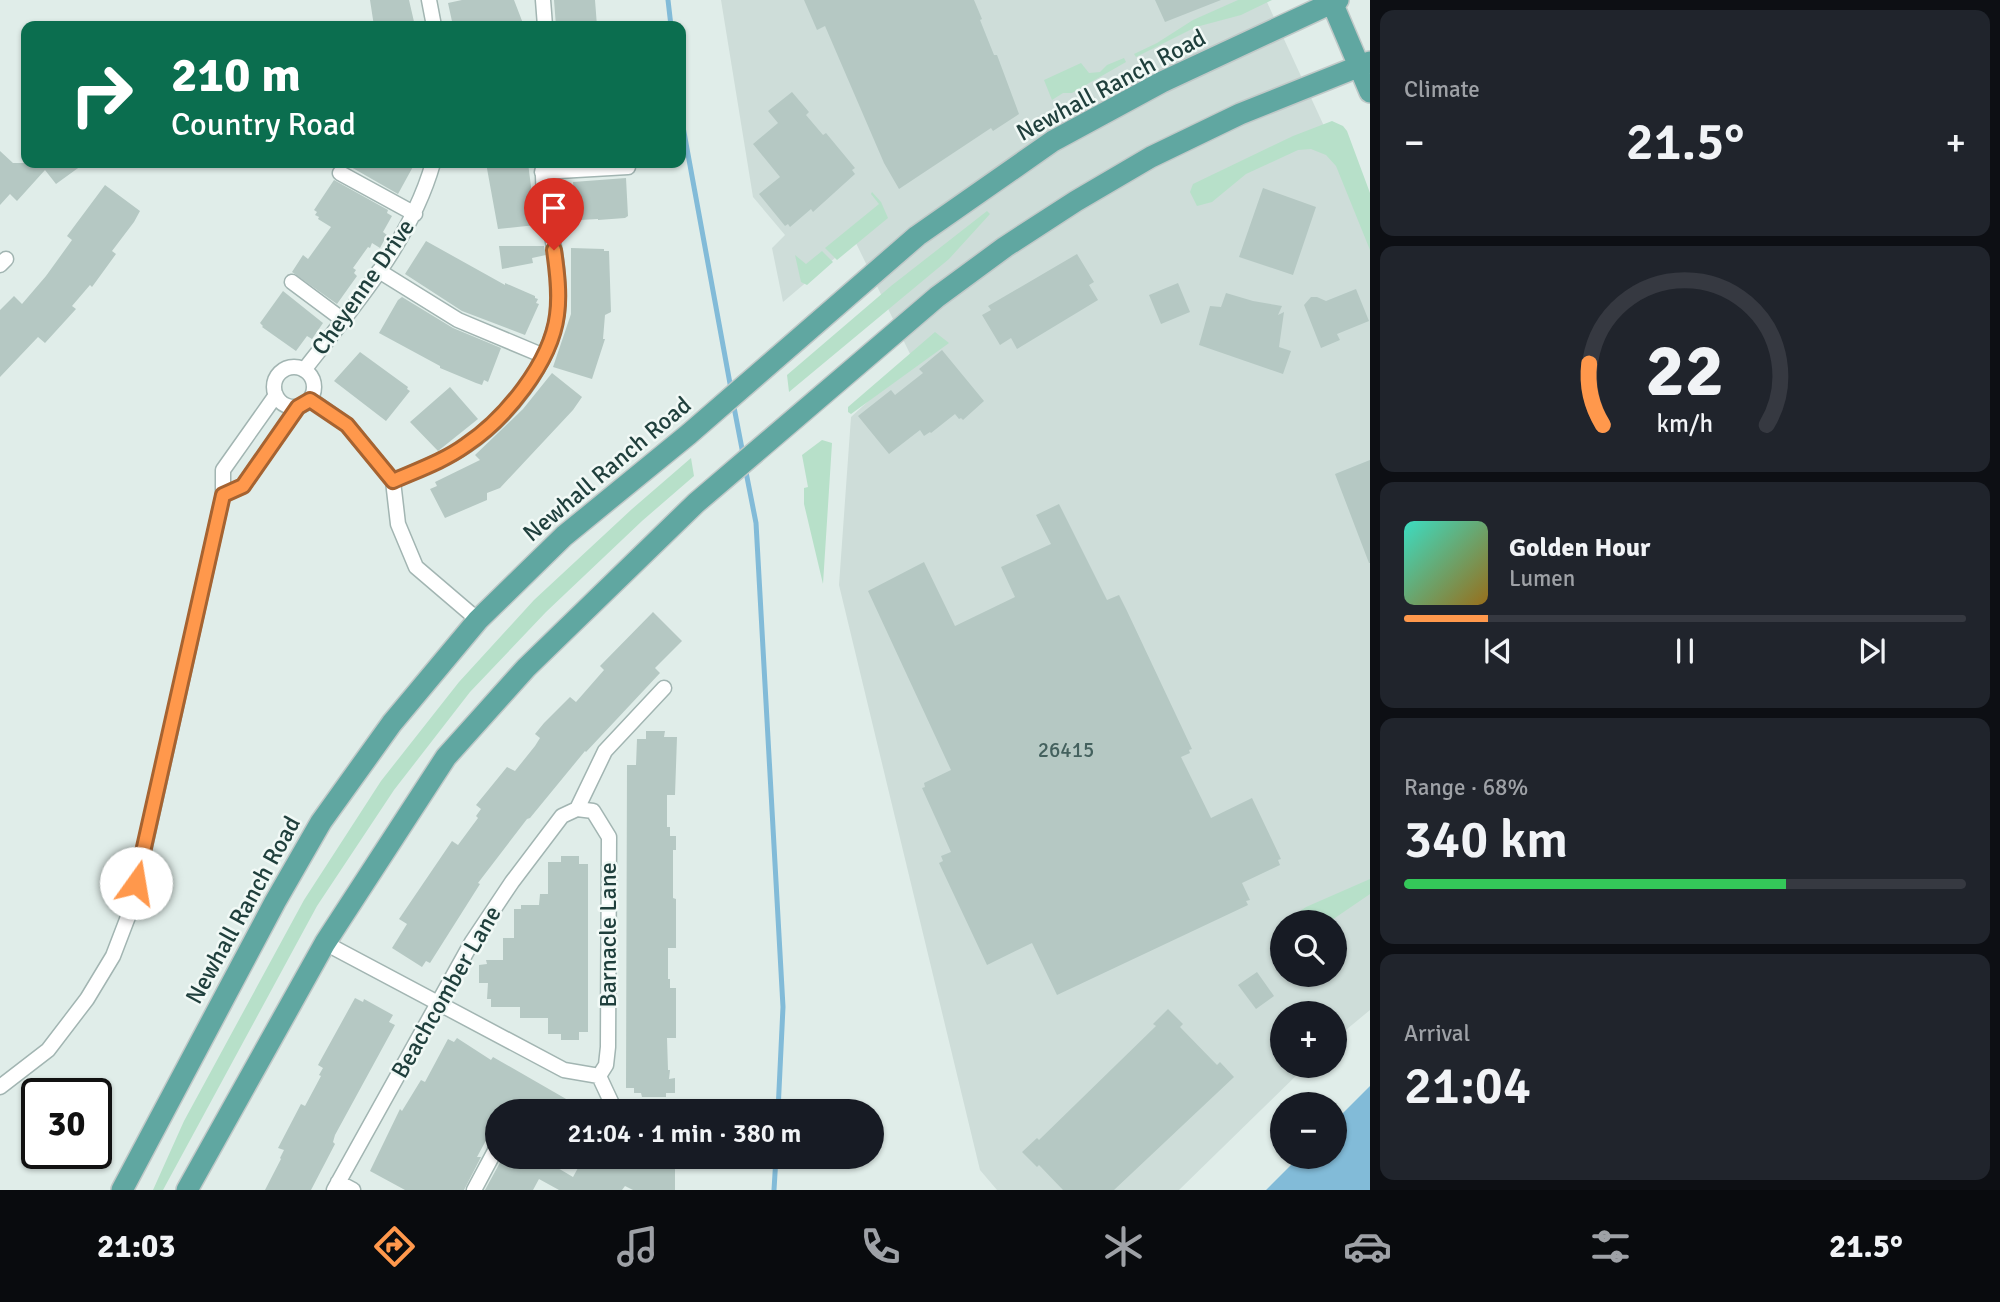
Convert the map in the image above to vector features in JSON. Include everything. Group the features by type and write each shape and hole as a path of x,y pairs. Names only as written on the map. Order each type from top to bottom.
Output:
{"main road":[{"path":"1334,1 1365,64 1370,92"},
{"name":"Newhall Ranch Road","path":"122,1190 275,902 321,822 392,723 478,620 564,536 689,434 917,236 1053,141 1162,82 1334,1"},
{"path":"187,1190 325,943 446,757 526,668 696,503 937,297 1005,247 1151,157 1240,114 1365,64"}],"street":[{"path":"429,0 433,21"},
{"path":"543,0 545,21"},
{"name":"Cheyenne Drive","path":"304,370 379,271 415,214 431,168"},
{"path":"393,481 438,462 467,445 522,393 544,356 557,316 557,270 543,168"},
{"path":"340,173 415,214"},
{"path":"379,271 458,320 544,356"},
{"path":"292,282 343,320"},
{"path":"223,495 243,486 304,403 314,387 313,380 304,370 292,368 281,372 275,383 276,395 285,405 304,403 347,425 393,481 398,524 416,567 478,620"},
{"path":"0,1087 48,1050 87,999 113,956 131,909 223,495 223,470 276,395"},
{"path":"577,809 605,751 664,688"},
{"name":"Beachcomber Lane","path":"336,1186 472,942 512,881 562,816 577,809"},
{"name":"Barnacle Lane","path":"577,809 593,811 609,837 608,1047 606,1065 599,1076"},
{"path":"325,943 564,1070 599,1076 610,1099"},
{"path":"474,1190 485,1169"},
{"path":"336,1186 354,1190"}],"shaded area":[{"path":"721,0 1266,0 1370,226 1370,1010 1347,1029 1347,1001 1270,1001 1270,1078 1294,1078 1279,1092 1270,1092 1270,1101 1179,1190 997,1190 980,1170 839,585 851,417 913,360 855,241 783,302 772,248 785,235 753,197"}],"green space":[{"path":"1238,0 1272,0 1241,15 1196,27 1136,57 1134,54 1193,20"},
{"path":"1124,58 1126,62 1072,93 1063,93 1052,100 1044,80 1081,63 1089,73 1100,72 1107,65"},
{"path":"1332,121 1347,131 1370,193 1370,250 1336,166 1326,155 1311,149 1298,150 1246,174 1212,202 1197,206 1190,192 1193,184 1293,136"},
{"path":"872,192 881,202 888,218 837,260 825,248 879,204"},
{"path":"987,211 990,214 949,259 789,392 787,375 891,286"},
{"path":"822,251 833,262 807,285 801,282 795,255 806,264"},
{"path":"935,332 949,343 851,414 848,412 848,407"},
{"path":"822,440 832,443 823,584 804,504 804,488 808,487 802,455"},
{"path":"691,458 694,476 546,612 470,692 394,790 317,906 163,1190 153,1190 184,1121 304,900 381,781 459,682 534,600"},
{"path":"1370,879 1370,894 1347,910 1302,910"}],"water":[{"path":"1370,1086 1370,1190 1266,1190 1287,1169 1347,1169 1347,1109"}],"building":[{"path":"370,0 409,0 414,21 373,21"},
{"path":"462,0 514,0 522,21 452,21 448,3"},
{"path":"554,0 595,0 597,21 556,21"},
{"path":"804,0 974,0 1019,114 993,131 991,128 899,189 884,163 825,26 817,30"},
{"path":"1155,0 1221,0 1165,22"},
{"path":"792,92 809,112 806,115 823,135 826,133 855,168 852,170 855,174 813,212 811,209 790,227 788,224 785,226 759,194 780,177 753,144 778,123 768,111"},
{"path":"0,151 13,163 21,163 21,168 78,168 56,184 45,170 17,201 10,194 0,205"},
{"path":"353,168 412,168 398,194"},
{"path":"487,168 529,168 536,225 498,229"},
{"path":"626,178 628,216 580,220 579,215 576,216 573,182"},
{"path":"334,180 388,210 387,213 392,216 383,232 387,235 380,248 372,243 370,248 368,247 353,268 357,276 337,304 292,272 303,255 308,259 331,227 318,219 314,210"},
{"path":"105,185 140,211 134,222 112,251 116,254 92,287 90,285 72,306 76,309 45,343 38,337 0,377 0,310 14,296 22,304 46,276 72,240 67,236"},
{"path":"1263,188 1316,207 1293,275 1239,257"},
{"path":"426,241 505,285 535,296 538,299 536,303 539,304 525,335 462,311 405,274"},
{"path":"499,246 544,246 546,255 532,258 533,263 502,269"},
{"path":"571,248 609,251 611,312 605,315 605,339 592,379 553,367 571,314"},
{"path":"1077,254 1094,282 1089,285 1098,300 1017,349 1011,338 1000,345 982,315 991,310 988,306"},
{"path":"1178,283 1190,312 1161,324 1149,295"},
{"path":"1356,289 1369,321 1337,334 1340,340 1321,348 1304,305 1311,297 1326,301"},
{"path":"283,291 323,323 312,339 307,336 296,351 260,323"},
{"path":"1226,293 1282,306 1278,315 1284,312 1279,347 1291,351 1283,374 1199,345 1210,306 1221,307"},
{"path":"402,297 453,328 501,348 488,382 484,380 482,385 440,368 379,333"},
{"path":"942,350 984,401 963,420 955,414 931,433 924,436 920,430 889,454 858,416 891,390 895,395 923,373 919,369"},
{"path":"360,352 410,391 386,421 334,381"},
{"path":"552,373 582,397 573,410 500,488 487,493 487,500 445,518 430,489 437,486 435,482 480,460 475,455 523,409"},
{"path":"450,387 478,419 438,451 410,422"},
{"path":"1370,460 1370,563 1369,563 1335,474"},
{"path":"1059,504 1107,600 1119,595 1127,611 1192,749 1181,757 1211,818 1252,798 1281,859 1278,860 1280,865 1242,883 1250,900 1246,901 1248,905 1057,995 1032,943 987,965 939,863 943,861 941,856 951,852 922,788 925,787 924,783 951,770 868,591 924,562 955,626 1015,597 1001,567 1051,544 1036,515"},
{"path":"653,612 682,641 655,668 660,673 585,751 527,819 478,883 480,884 430,963 426,961 422,967 392,948 407,924 399,919 452,841 458,845 478,818 476,816 481,809 476,805 507,767 515,771 540,738 535,734 544,723 570,697 576,702 604,670 600,666"},
{"path":"646,731 665,731 664,737 677,737 675,795 667,795 667,827 670,827 670,836 676,836 676,850 673,850 673,898 676,899 676,948 668,948 668,979 670,988 676,988 676,1038 667,1038 669,1079 675,1078 675,1093 666,1093 666,1097 642,1097 641,1093 634,1093 634,1088 626,1088 627,765 636,765 637,739 646,739"},
{"path":"561,856 579,856 579,864 588,864 588,1032 579,1032 579,1040 561,1040 561,1034 548,1034 548,1018 520,1018 520,1007 491,1007 491,999 487,999 488,983 479,983 479,965 487,964 486,960 503,960 503,938 514,938 514,909 521,909 521,905 539,905 540,894 548,894 548,862 561,862"},
{"path":"1257,972 1274,996 1256,1009 1238,985"},
{"path":"355,998 363,1002 364,999 393,1015 389,1022 395,1025 335,1135 335,1144 311,1190 265,1190 284,1150 278,1148 301,1104 305,1106 321,1076 319,1075 323,1068 318,1065"},
{"path":"1168,1009 1183,1024 1180,1027 1217,1065 1220,1062 1234,1077 1114,1190 1063,1190 1022,1152 1037,1138 1039,1140 1156,1026 1153,1024"},
{"path":"457,1038 491,1060 493,1057 566,1099 485,1099 485,1142 477,1157 481,1157 464,1190 405,1190 370,1171 400,1109 402,1111 421,1080 425,1082 448,1039 454,1042"},
{"path":"496,1169 559,1169 573,1177 577,1169 675,1169 675,1190 633,1190 625,1186 622,1190 559,1190 539,1179 533,1190 485,1190"}],"waterway":[{"path":"668,0 670,21"},
{"path":"686,143 731,389"},
{"path":"733,402 743,454"},
{"path":"745,467 756,523 783,1007 779,1099"},
{"path":"774,1190 775,1169"}],"route":[{"path":"136,883 223,495 243,486 298,407 310,400 347,425 393,481 438,462 467,445 522,393 544,356 557,316 554,250"}]}
